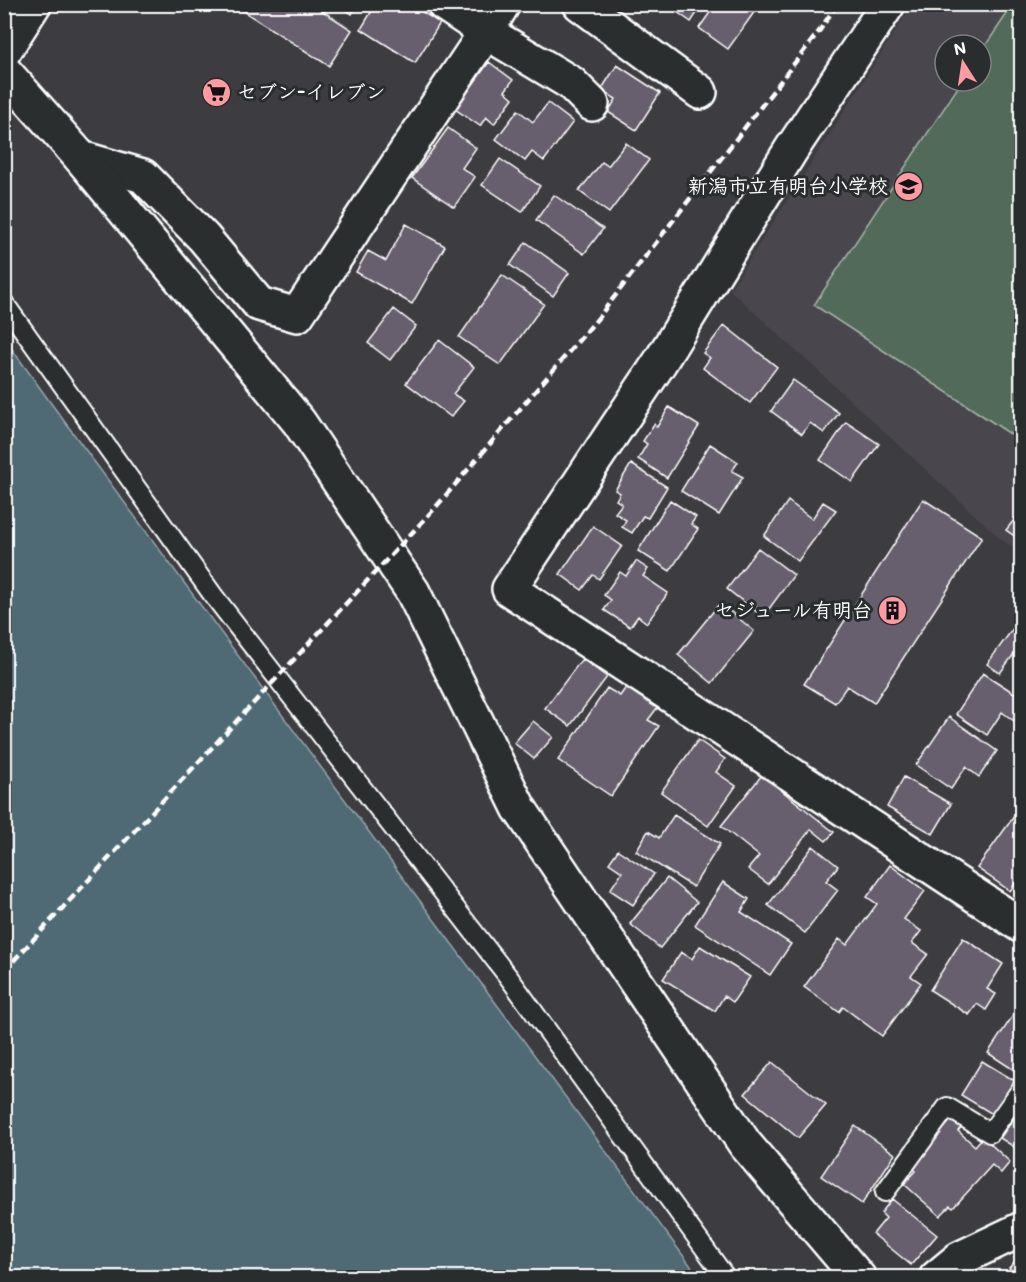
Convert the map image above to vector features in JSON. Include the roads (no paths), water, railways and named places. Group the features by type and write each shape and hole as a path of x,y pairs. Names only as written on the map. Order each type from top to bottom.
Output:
{"street":[{"path":"4,51 34,4"},
{"path":"444,4 571,83 592,104"},
{"path":"81,158 142,176 204,238 259,304 297,315 503,4"},
{"path":"579,4 700,92"},
{"path":"888,4 791,150 660,362 509,589 1022,926"},
{"path":"4,71 81,158 299,422 413,591 519,808 745,1144 859,1278"},
{"path":"936,1278 959,1259 1022,1229"}],"lane":[{"path":"4,303 213,595 510,979 726,1278"},
{"path":"885,1192 947,1107 990,1133 1022,1088"}],"water":[{"path":"4,338 53,406 699,1277 5,1277"}],"railway":[{"path":"4,971 435,508 598,318 820,30 837,4"}],"place":[{"name":"セブン-イレブン","path":"216,92"},
{"name":"新潟市立有明台小学校","path":"909,186"},
{"name":"セジュール有明台","path":"893,610"}]}
